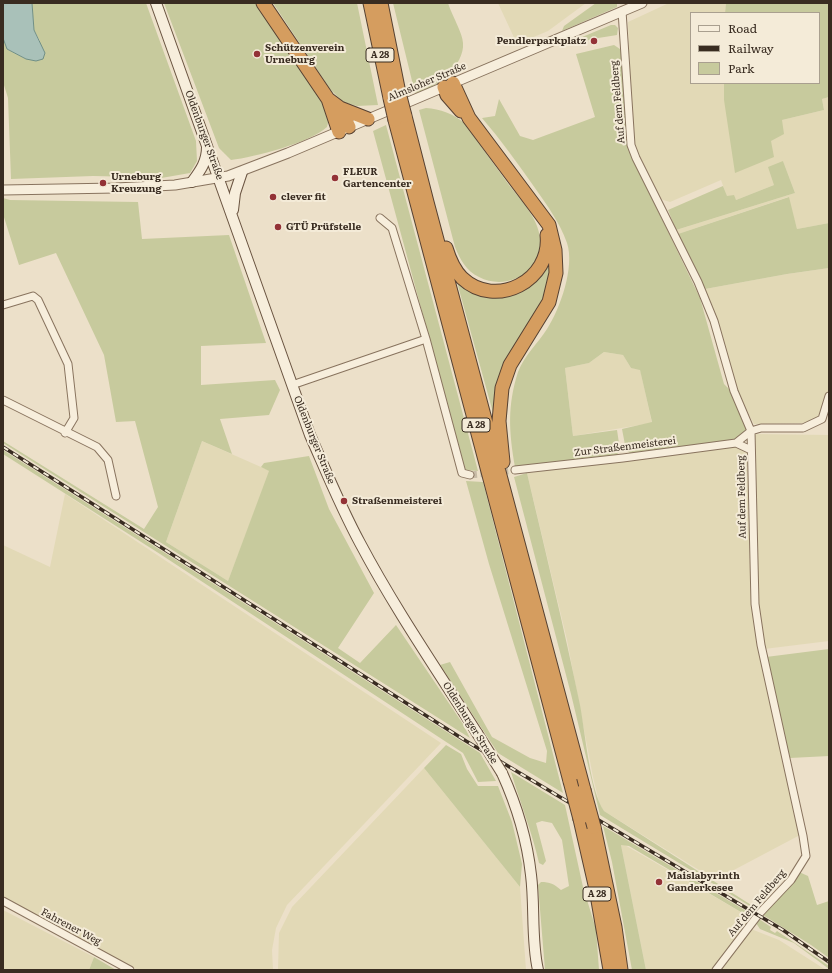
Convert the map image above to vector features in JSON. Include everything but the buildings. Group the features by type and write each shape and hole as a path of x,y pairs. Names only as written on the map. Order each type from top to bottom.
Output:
{"highway":[{"path":"263,3 328,99 344,129"},
{"name":"A 28","path":"372,5 580,819 596,889 610,970"},
{"path":"448,85 469,118 541,212 549,225 553,236 556,273 548,302 510,365 502,388 499,421 504,469 503,487"},
{"path":"328,99 340,108 368,119"},
{"path":"340,108 344,129"},
{"name":"A 28","path":"400,118 426,202 594,827 615,927 621,970"},
{"path":"426,202 436,213 450,260 461,277 479,288 492,291 506,291 520,286 531,279 538,271 544,261 547,248 547,233 541,212"}],"main road":[{"name":"Oldenburger Straße","path":"156,3 316,449 360,544 399,610 502,773 516,806 528,850 532,876 538,970"},
{"path":"192,182 204,166 207,155 206,142"},
{"path":"233,216 235,193 242,172"}],"street":[{"name":"Almsloher Straße","path":"3,190 116,188 192,182 220,178 242,172 642,3"},
{"name":"Auf dem Feldberg","path":"622,11 631,145 636,158 701,288 714,320 734,391 751,431 754,604 761,645 802,829 806,856 791,880 758,915 716,970"},
{"path":"380,218 392,228 426,340 462,473 470,475"},
{"path":"3,305 28,296 34,296 38,300 68,364 74,418 65,433"},
{"path":"292,385 426,340"},
{"path":"751,450 736,443 751,431 761,428 802,428 822,418 829,396"},
{"path":"3,400 97,448 108,460 116,496"},
{"name":"Zur Straßenmeisterei","path":"515,470 736,443"},
{"name":"Fahrener Weg","path":"3,901 130,970"}],"shaded area":[{"path":"498,3 586,3 548,31 517,44"},
{"path":"669,3 726,3 725,12 690,12 690,84 724,84 724,100 771,141 782,120 824,110 822,99 829,97 829,223 797,229 788,197 678,234 676,230 795,193 783,161 774,185 736,200 727,197 721,180 670,202 660,199 648,179 635,144 632,127 628,22"},
{"path":"829,268 829,390 821,418 802,423 754,424 735,390 716,320 705,289"},
{"path":"604,352 623,355 631,368 640,369 652,423 573,436 565,368 589,363"},
{"path":"752,434 829,435 829,641 764,649 757,604"},
{"path":"202,441 270,471 228,581 166,542"},
{"path":"739,446 747,453 751,605 800,835 715,880 604,811 600,806 593,777 567,640 527,473"},
{"path":"65,494 441,743 287,905 276,928 272,950 273,970 138,970 3,898 3,545 50,567"},
{"path":"424,768 520,887 526,970 278,970 279,933 292,907"},
{"name":"Maislabyrinth Ganderkesee","path":"623,844 751,918 713,970 646,970 621,845"},
{"path":"3,910 94,957 89,970 3,970"},
{"path":"751,929 779,940 826,970 719,970"}],"green space":[{"path":"32,3 146,3 196,141 197,161 190,173 144,181 139,177 93,176 11,179 8,98 3,82 3,38 7,49 26,59 40,41 34,30"},
{"path":"164,3 258,3 269,23 323,102 329,119 327,127 319,133 295,144 254,156 231,160 219,148"},
{"path":"273,3 357,3 378,105 357,106 343,102 330,89"},
{"path":"393,3 448,3 461,34 463,43 462,51 454,68 440,82 423,91 415,93"},
{"path":"596,3 617,3 617,7 562,31 564,26"},
{"path":"726,3 829,3 829,97 822,99 824,110 782,120 784,134 771,141 774,157 735,173 724,100 724,84 820,84 820,12 725,12"},
{"path":"611,25 615,25 618,28 617,35 592,39 576,44 575,40"},
{"path":"614,45 622,52 630,153 700,298 724,384 732,392 747,429 744,434 733,441 631,454 626,450 622,429 652,422 640,370 631,368 623,355 604,352 589,363 565,368 573,436 617,430 620,450 616,456 515,467 510,431 514,384 524,360 547,329 557,310 568,275 569,253 564,236 549,208 509,152 482,118 495,116 499,99 520,136 533,140 595,117 576,54"},
{"path":"426,108 446,112 464,123 532,216 536,223 540,237 540,249 537,260 531,269 522,275 512,280 501,282 490,281 474,274 461,260 455,247 419,110"},
{"path":"386,125 478,471 465,470 373,131"},
{"path":"783,161 795,193 676,230 668,210 723,186 727,196 734,195 736,200 774,185 768,167"},
{"path":"789,197 797,229 829,223 829,268 705,289 678,234"},
{"path":"3,198 10,200 138,202 142,239 229,235 266,343 201,346 201,385 275,380 280,390 269,415 220,419 232,454 202,441 166,542 228,581 269,471 261,467 264,463 309,456 329,509 374,593 338,648 360,663 396,625 463,724 470,738 3,443 3,441 144,529 158,507 135,421 116,422 104,355 56,253 19,265 3,214"},
{"path":"552,256 550,285 534,321 495,420 455,275 518,292 539,279"},
{"path":"3,450 480,753 496,781 478,782 463,753 160,554 3,454"},
{"path":"527,473 574,676 592,776 599,802 604,811 759,910 758,911 600,815 571,694 514,477"},
{"path":"466,481 483,482 563,793 498,753 440,665 450,662 492,737 530,758 546,763 547,751 489,564"},
{"path":"829,649 829,756 790,758 766,657"},
{"path":"446,745 461,754 467,769 478,786 498,786 512,822 522,864 520,887 424,768"},
{"path":"511,772 565,805 583,887 596,929 599,970 545,970 538,885 541,882 549,883 561,890 569,886 562,840 552,823 542,821 536,823 546,861 543,865 539,863"},
{"path":"603,826 753,915 751,918 629,846 621,845 646,970 632,970 612,862"},
{"path":"799,872 808,876 817,905 829,901 829,958 763,915"},
{"path":"759,919 771,927 770,930 775,933 777,931 829,966 829,969 794,943 760,929 756,923"},
{"path":"94,957 116,970 89,970"}],"water":[{"path":"3,3 32,3 34,30 45,53 43,59 36,61 26,59 7,49 3,38"}],"tunnel":[{"path":"470,475 515,470"}],"railway":[{"path":"3,447 466,741 783,930 829,962"}],"place":[{"name":"Pendlerparkplatz","path":"594,41"},
{"name":"Schützenverein Urneburg","path":"257,54"},
{"name":"FLEUR Gartencenter","path":"335,178"},
{"name":"Urneburg Kreuzung","path":"103,183"},
{"name":"clever fit","path":"273,197"},
{"name":"GTÜ Prüfstelle","path":"278,227"},
{"name":"Straßenmeisterei","path":"344,501"},
{"name":"Maislabyrinth Ganderkesee","path":"659,882"}]}
